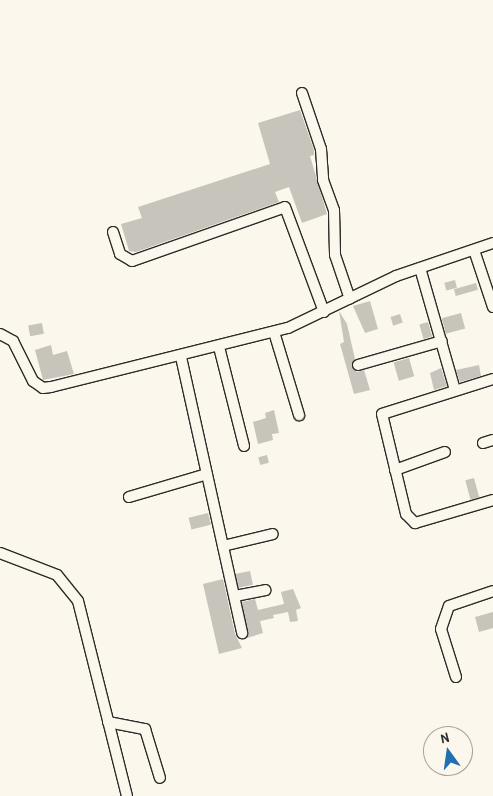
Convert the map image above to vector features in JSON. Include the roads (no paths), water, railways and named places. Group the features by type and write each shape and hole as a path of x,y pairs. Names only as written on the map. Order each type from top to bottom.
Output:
{"street":[{"path":"302,93 321,149 323,180 334,210 335,255 350,299"},
{"path":"113,232 120,254 132,261 285,207 324,312"},
{"path":"0,334 13,341 33,381 44,388 182,357 274,332 324,312 420,268 493,243"},
{"path":"474,250 493,307"},
{"path":"420,268 455,390"},
{"path":"274,332 299,414"},
{"path":"358,365 442,341"},
{"path":"219,347 244,446"},
{"path":"182,357 242,633"},
{"path":"493,379 382,414 406,514 415,523 493,500"},
{"path":"395,470 445,452"},
{"path":"129,496 207,474"},
{"path":"223,546 274,534"},
{"path":"0,553 57,575 78,601 127,796"},
{"path":"235,596 265,590"},
{"path":"456,676 441,629 448,606 493,592"},
{"path":"108,722 145,729 160,778"}]}
